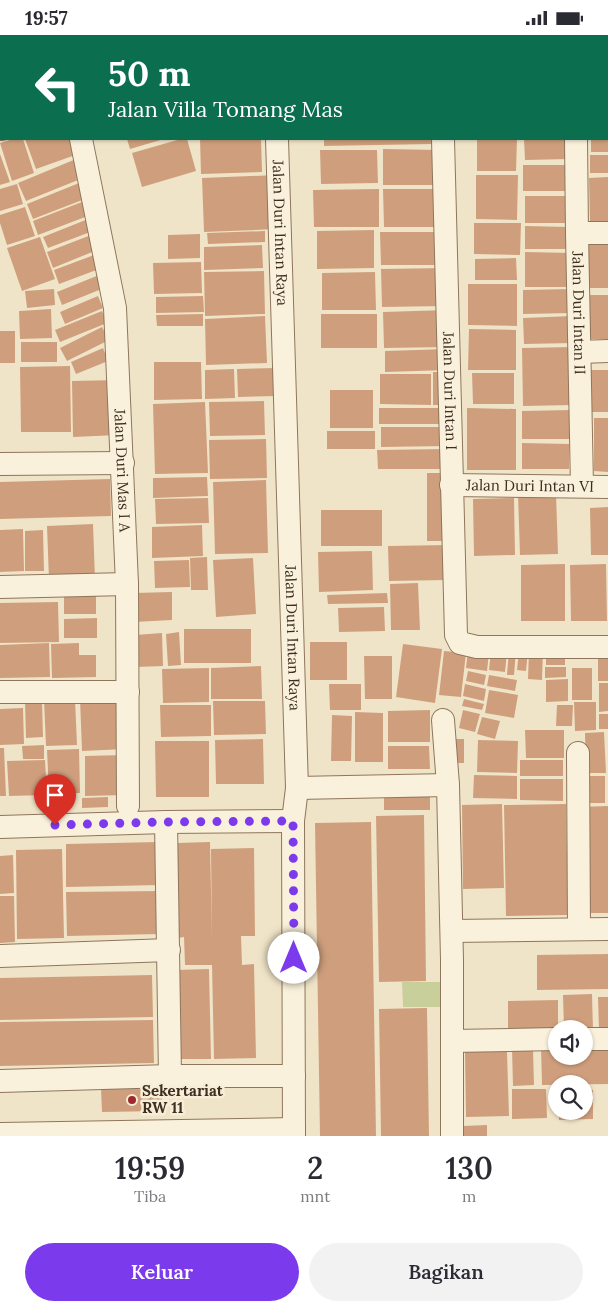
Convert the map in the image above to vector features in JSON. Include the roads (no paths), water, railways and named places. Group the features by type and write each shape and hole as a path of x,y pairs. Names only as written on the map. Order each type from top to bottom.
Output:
{"street":[{"name":"Jalan Duri Mas I A","path":"81,140 116,308 127,583 128,805"},
{"name":"Jalan Duri Intan Raya","path":"277,140 297,789 293,821 294,1132"},
{"name":"Jalan Duri Intan I","path":"443,140 456,635 460,643 477,647 608,647"},
{"name":"Jalan Duri Intan II","path":"576,140 582,487"},
{"path":"577,233 608,233"},
{"path":"580,352 608,351"},
{"path":"0,464 123,463"},
{"name":"Jalan Duri Intan VI","path":"452,485 608,487"},
{"path":"0,587 127,583"},
{"path":"0,692 128,691"},
{"path":"444,720 448,785 452,931 452,1136"},
{"path":"578,753 579,929"},
{"path":"297,789 448,785"},
{"path":"0,827 166,822 293,821"},
{"path":"166,822 170,1076"},
{"path":"452,931 608,929"},
{"path":"0,956 169,950"},
{"path":"452,1041 548,1039"},
{"path":"593,1039 608,1039"},
{"path":"0,1081 170,1076 294,1076"},
{"path":"0,1134 294,1132"}],"place":[{"name":"Sekertariat RW 11","path":"132,1100"}]}
